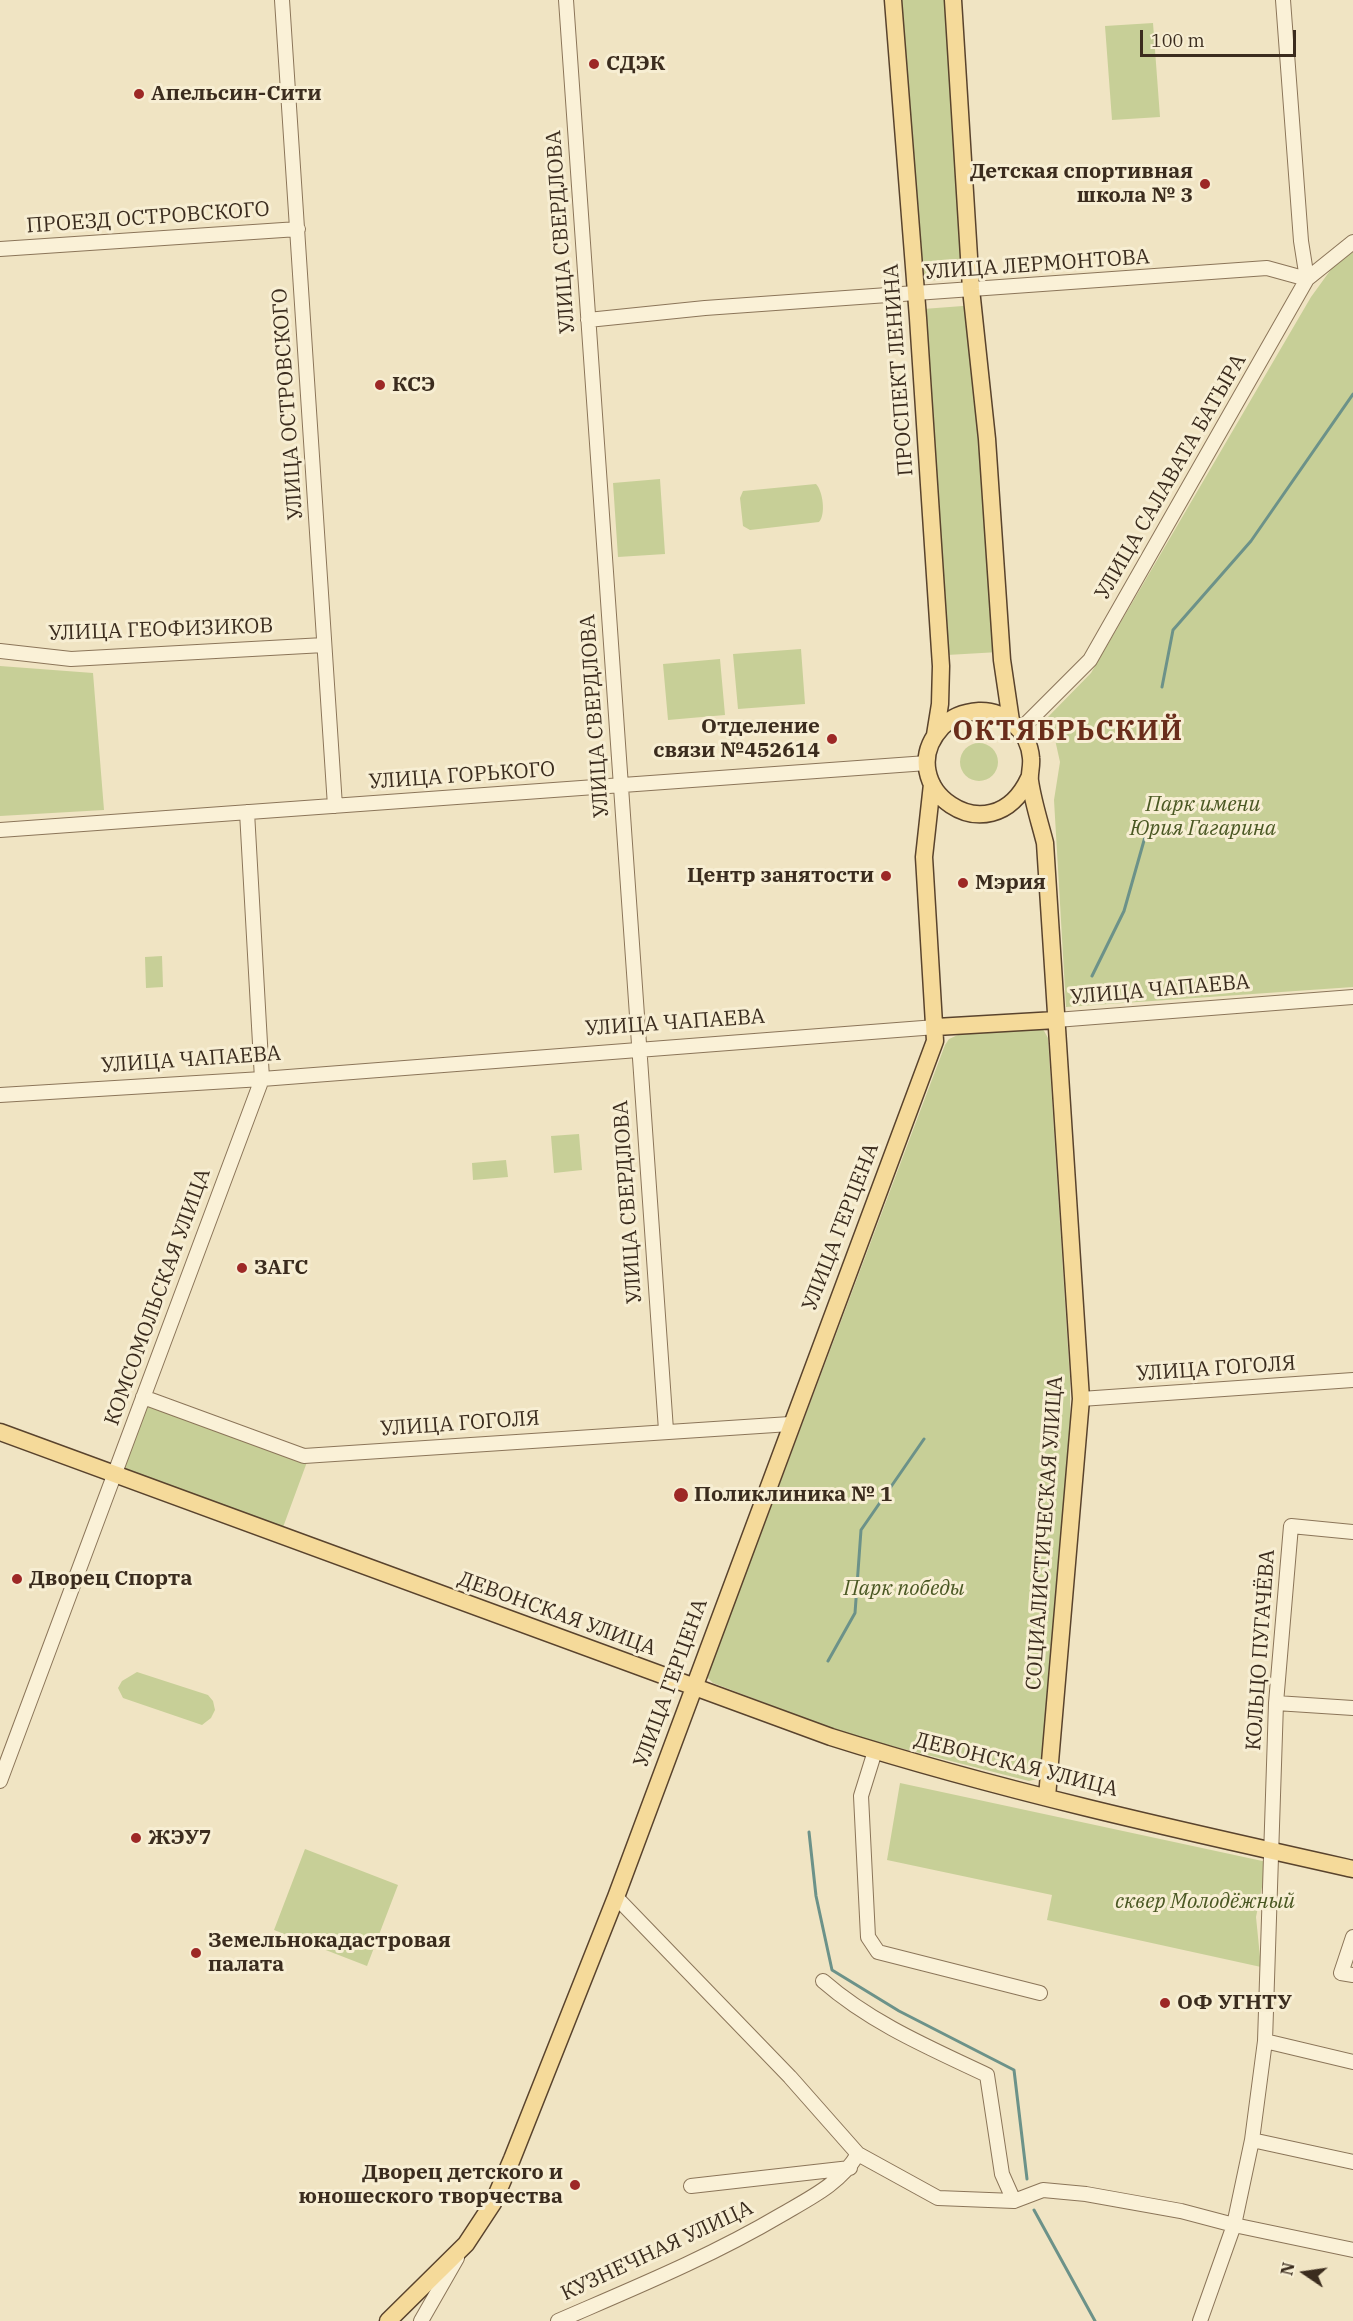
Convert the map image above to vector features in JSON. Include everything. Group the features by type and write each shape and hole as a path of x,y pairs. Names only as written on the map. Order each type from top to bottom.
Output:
{"main road":[{"name":"ПРОСПЕКТ ЛЕНИНА","path":"893,0 916,294 941,666 940,704 934,737"},
{"path":"953,0 971,289 987,439 1002,660 1016,726 1031,756 1029,778 1045,843 1056,1020"},
{"path":"1016,726 999,714 969,711 944,725 934,737 927,763 932,784 939,796 955,809 975,815 989,814 1014,802 1029,778"},
{"path":"932,784 924,857 936,1027"},
{"name":"УЛИЦА ЧАПАЕВА","path":"936,1027 1056,1020"},
{"name":"СОЦИАЛИСТИЧЕСКАЯ УЛИЦА","path":"1047,1797 1081,1400 1056,1020"},
{"name":"УЛИЦА ГЕРЦЕНА","path":"388,2321 466,2244 492,2203 512,2159 616,1897 790,1424 935,1041 936,1027"},
{"name":"ДЕВОНСКАЯ УЛИЦА","path":"0,1432 693,1688 876,1751 1047,1797 1273,1845 1353,1869"}],"street":[{"name":"УЛИЦА ОСТРОВСКОГО","path":"282,0 335,806"},
{"name":"УЛИЦА СВЕРДЛОВА","path":"566,0 666,1430"},
{"path":"1283,0 1301,241 1307,279"},
{"name":"ПРОЕЗД ОСТРОВСКОГО","path":"0,249 298,229"},
{"name":"УЛИЦА САЛАВАТА БАТЫРА","path":"1016,726 1090,660 1307,279 1353,242"},
{"name":"УЛИЦА ЛЕРМОНТОВА","path":"588,320 705,308 1267,268 1307,279"},
{"name":"УЛИЦА ГЕОФИЗИКОВ","path":"0,651 70,659 324,645"},
{"name":"УЛИЦА ГОРЬКОГО","path":"0,830 927,763"},
{"name":"КОМСОМОЛЬСКАЯ УЛИЦА","path":"0,1781 262,1079 247,812"},
{"name":"УЛИЦА ЧАПАЕВА","path":"1056,1020 1353,997"},
{"name":"УЛИЦА ЧАПАЕВА","path":"0,1095 262,1079 936,1027"},
{"name":"УЛИЦА ГОГОЛЯ","path":"1081,1400 1353,1380"},
{"name":"УЛИЦА ГОГОЛЯ","path":"143,1397 304,1456 666,1430 790,1424"},
{"name":"КОЛЬЦО ПУГАЧЁВА","path":"1200,2321 1234,2225 1252,2140 1265,2041 1276,1702 1291,1526 1353,1532"},
{"path":"1276,1702 1353,1708"},
{"path":"876,1751 861,1796 868,1937 878,1952 1040,1993"},
{"path":"616,1897 790,2077 858,2154 938,2198 1014,2201 1043,2190 1086,2194 1181,2211 1234,2225 1353,2250"},
{"path":"1353,1937 1341,1973 1353,1975"},
{"path":"823,1981 845,2001 898,2033 987,2075 1002,2174 1014,2201"},
{"path":"1265,2041 1353,2062"},
{"path":"1252,2140 1353,2162"},
{"name":"КУЗНЕЧНАЯ УЛИЦА","path":"558,2321 728,2246 829,2187 850,2168 858,2154"},
{"path":"690,2186 850,2168"},
{"path":"421,2321 466,2244"}],"green space":[{"path":"900,0 951,0 972,278 921,281"},
{"path":"1153,23 1160,117 1112,120 1105,26"},
{"name":"Парк имени Юрия Гагарина","path":"1353,252 1353,987 1066,1007 1054,800 1060,762 1054,735 1045,720 1091,673 1311,297 1332,268"},
{"path":"976,305 999,652 947,655 923,309"},
{"path":"660,479 665,554 618,557 613,483"},
{"path":"816,484 823,503 819,522 750,530 743,526 740,498 743,491"},
{"path":"801,649 805,704 738,709 733,654"},
{"path":"720,659 725,715 668,720 663,664"},
{"path":"0,666 93,673 104,810 0,816"},
{"path":"979,743 993,748 998,762 993,776 979,781 965,776 960,762 965,748"},
{"path":"162,956 163,987 146,988 145,957"},
{"name":"Парк победы","path":"1043,1029 1048,1038 1070,1379 1070,1423 1043,1773 1037,1779 1029,1781 849,1735 713,1683 707,1677 945,1045 949,1039 960,1034"},
{"path":"579,1134 582,1170 554,1173 551,1136"},
{"path":"506,1160 508,1177 473,1180 472,1163"},
{"path":"148,1404 307,1462 282,1530 123,1472"},
{"path":"137,1672 208,1695 213,1701 215,1710 211,1718 202,1725 123,1698 118,1688 122,1681"},
{"name":"сквер Молодёжный","path":"900,1783 1267,1862 1256,1917 1261,1967 1047,1920 1052,1895 887,1860"},
{"path":"305,1849 398,1885 367,1966 274,1930"}],"waterway":[{"path":"1162,687 1173,630 1251,541 1353,394"},
{"path":"1092,976 1124,911 1145,837"},
{"path":"828,1661 855,1613 861,1530 924,1439"},
{"path":"809,1832 816,1896 832,1970 899,2011 1014,2070 1027,2179"},
{"path":"1034,2210 1095,2321"}],"place":[{"name":"СДЭК","path":"594,64"},
{"name":"Апельсин-Сити","path":"139,94"},
{"name":"Детская спортивная школа № 3","path":"1205,184"},
{"name":"КСЭ","path":"380,385"},
{"name":"Отделение связи №452614","path":"832,739"},
{"name":"Центр занятости","path":"886,876"},
{"name":"Мэрия","path":"963,883"},
{"name":"ЗАГС","path":"242,1268"},
{"name":"Поликлиника № 1","path":"681,1495"},
{"name":"Дворец Спорта","path":"17,1579"},
{"name":"ЖЭУ7","path":"136,1838"},
{"name":"Земельнокадастровая палата","path":"196,1953"},
{"name":"ОФ УГНТУ","path":"1165,2003"},
{"name":"Дворец детского и юношеского творчества","path":"575,2185"}],"district":[{"name":"ОКТЯБРЬСКИЙ","path":"1068,732"}]}
